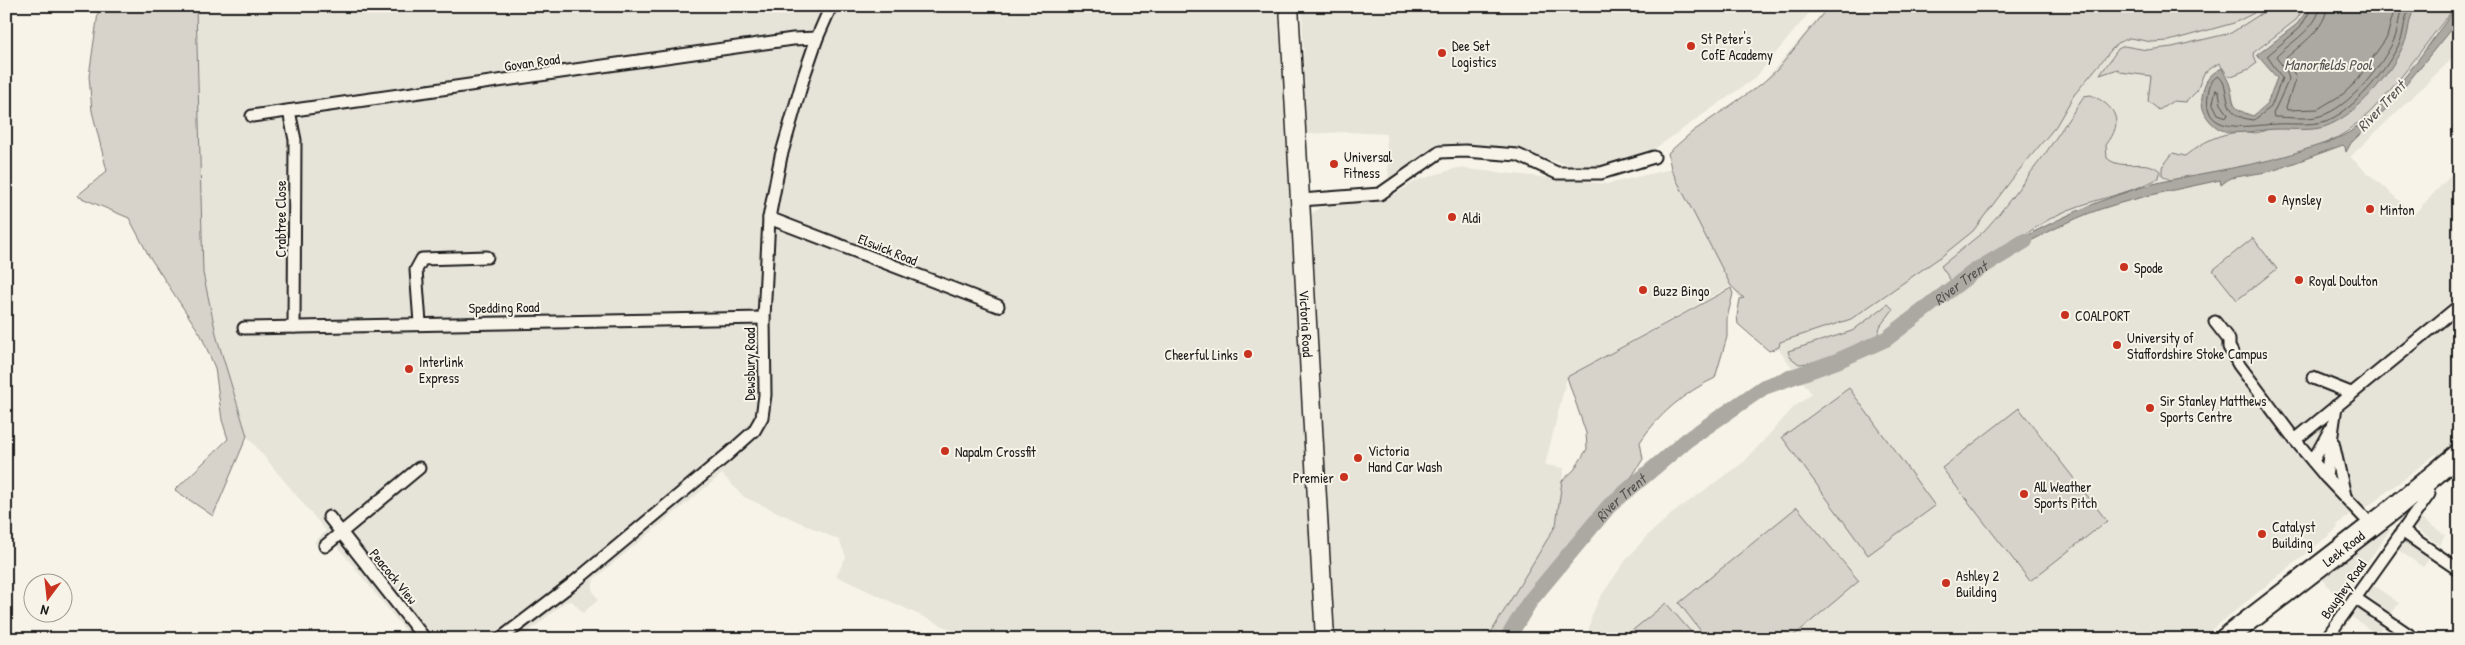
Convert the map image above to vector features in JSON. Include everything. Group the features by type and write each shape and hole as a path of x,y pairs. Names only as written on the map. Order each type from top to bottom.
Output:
{"highway":[{"name":"Leek Road","path":"2225,639 2392,510 2459,454"}],"main road":[{"name":"Victoria Road","path":"1290,6 1325,639"}],"street":[{"name":"Dewsbury Road","path":"500,639 572,584 754,432 762,417 766,395 764,318 768,218 781,156 817,38 831,6"},
{"name":"Govan Road","path":"252,116 793,39 817,38"},
{"name":"Crabtree Close","path":"288,111 295,140 294,327"},
{"path":"1301,200 1380,194 1440,152 1466,151 1518,155 1557,173 1601,173 1654,157"},
{"name":"Elswick Road","path":"768,218 998,306"},
{"path":"420,323 416,270 422,259 488,257"},
{"path":"2295,440 2459,306"},
{"name":"Spedding Road","path":"244,328 420,323 764,318"},
{"path":"2214,322 2228,340 2229,347 2239,366 2295,440 2326,477 2364,517"},
{"path":"2313,378 2351,393"},
{"path":"2326,477 2336,406"},
{"path":"2313,461 2334,424"},
{"path":"2332,437 2345,498"},
{"path":"324,546 419,468"},
{"name":"Boughey Road","path":"2326,639 2429,494"},
{"name":"Peacock View","path":"329,517 425,639"},
{"path":"2402,531 2459,570"},
{"path":"2356,598 2414,639"}],"shaded area":[{"path":"99,6 196,6 203,273 217,338 247,436 213,516 175,490 228,439 222,420 215,368 201,335 149,256 129,218 77,196 107,171 92,111 89,76"},
{"path":"196,6 1278,6 1315,639 971,639 836,576 846,557 839,540 744,497 722,474 594,579 592,589 598,600 583,613 572,601 565,602 520,639 412,639 337,546 324,554 314,542 326,531 247,436 217,338 203,273"},
{"path":"1302,6 1815,6 1755,78 1640,159 1601,170 1572,166 1509,149 1466,144 1439,147 1389,181 1386,134 1347,132 1306,134"},
{"name":"University of Staffordshire Stoke Campus","path":"1828,6 2459,6 2459,52 2350,157 2414,214 2459,167 2459,439 2439,456 2436,454 2354,517 2351,514 2337,525 2338,528 2200,639 1587,639 1592,615 1599,599 1626,560 1646,537 1674,512 1744,462 1794,407 1812,394 1731,286 1567,377 1545,465 1564,468 1556,525 1488,639 1333,639 1312,214 1320,207 1387,199 1418,180 1457,168 1607,184 1671,169 1721,265 1668,153 1711,119 1760,86"},
{"path":"1829,6 2252,6 2254,13 2234,23 2169,41 2152,42 2130,38 2117,43 2074,95 2056,126 2016,174 1973,231 1942,256 1851,319 1780,342 1779,347 1769,351 1738,324 1737,316 1740,299 1744,298 1731,286 1671,169 1668,153 1692,132 1760,85 1777,70"},
{"path":"2273,6 2306,6 2296,20 2253,53 2257,63 2249,69 2229,77 2219,63 2204,73 2197,91 2186,102 2173,101 2159,110 2148,101 2151,76 2120,72 2118,69 2100,75 2118,49 2124,46 2147,50 2172,47 2231,33"},
{"path":"2412,6 2456,6 2396,83 2356,125 2338,137 2316,147 2268,162 2172,181 2162,175 2162,167 2173,153 2185,156 2198,146 2219,136 2241,132 2257,133 2268,129"},
{"path":"2091,95 2106,104 2115,115 2115,129 2106,145 2107,158 2120,164 2154,167 2160,171 2159,178 2134,189 2081,205 2055,216 1991,259 1951,281 1941,266 1983,232 1999,214 2045,154 2084,96"},
{"path":"2253,238 2277,269 2237,300 2213,270"},
{"path":"1731,288 1733,294 1727,318 1727,337 1715,378 1683,397 1647,432 1640,442 1643,459 1633,475 1583,526 1524,602 1500,639 1487,639 1556,525 1562,481 1574,470 1587,449 1586,433 1567,377"},
{"path":"1888,304 1893,309 1881,325 1877,336 1862,346 1840,355 1807,363 1799,364 1790,357 1788,351 1852,331"},
{"path":"1849,388 1935,506 1868,555 1782,437"},
{"name":"All Weather Sports Pitch","path":"2019,408 2107,521 2030,581 1942,468"},
{"path":"1797,507 1859,581 1790,639 1707,639 1679,603"},
{"path":"2421,518 2445,535 2439,545 2414,527"},
{"path":"2387,526 2390,530 2340,602 2321,577"},
{"path":"2405,541 2430,558 2423,567 2398,550"},
{"path":"2373,585 2399,603 2392,613 2367,596"},
{"path":"1666,603 1697,639 1622,639"},
{"path":"2358,608 2383,626 2377,635 2352,617"}],"water":[{"name":"Manorfields Pool","path":"2310,6 2424,6 2413,12 2404,44 2382,81 2349,114 2336,122 2324,127 2302,130 2273,129 2229,132 2218,128 2205,115 2202,103 2204,87 2210,76 2222,68 2229,83 2234,104 2239,110 2253,116 2267,104 2277,78 2257,55 2297,24"},
{"path":"2457,6 2459,19 2388,107 2351,143 2346,152 2343,145 2272,171 2230,178 2221,185 2220,180 2116,204 2077,218 2007,253 2004,248 2040,229 2114,196 2153,184 2250,165 2337,139 2353,130 2381,106 2422,55"}],"waterway":[{"name":"River Trent","path":"1507,639 1530,601 1609,506 1687,440 1764,387 1837,361 1886,339 1972,273 2025,241"}],"place":[{"name":"St Peter's CofE Academy","path":"1691,46"},
{"name":"Dee Set Logistics","path":"1442,53"},
{"name":"Universal Fitness","path":"1334,164"},
{"name":"Aynsley","path":"2272,199"},
{"name":"Minton","path":"2370,209"},
{"name":"Aldi","path":"1452,217"},
{"name":"Spode","path":"2124,267"},
{"name":"Royal Doulton","path":"2299,280"},
{"name":"Buzz Bingo","path":"1643,290"},
{"name":"COALPORT","path":"2065,315"},
{"name":"University of Staffordshire Stoke Campus","path":"2117,345"},
{"name":"Cheerful Links","path":"1248,354"},
{"name":"Interlink Express","path":"409,369"},
{"name":"Sir Stanley Matthews Sports Centre","path":"2150,408"},
{"name":"Napalm Crossfit","path":"945,451"},
{"name":"Victoria Hand Car Wash","path":"1358,458"},
{"name":"Premier","path":"1344,477"},
{"name":"All Weather Sports Pitch","path":"2024,494"},
{"name":"Catalyst Building","path":"2262,534"},
{"name":"Ashley 2 Building","path":"1946,583"}]}
